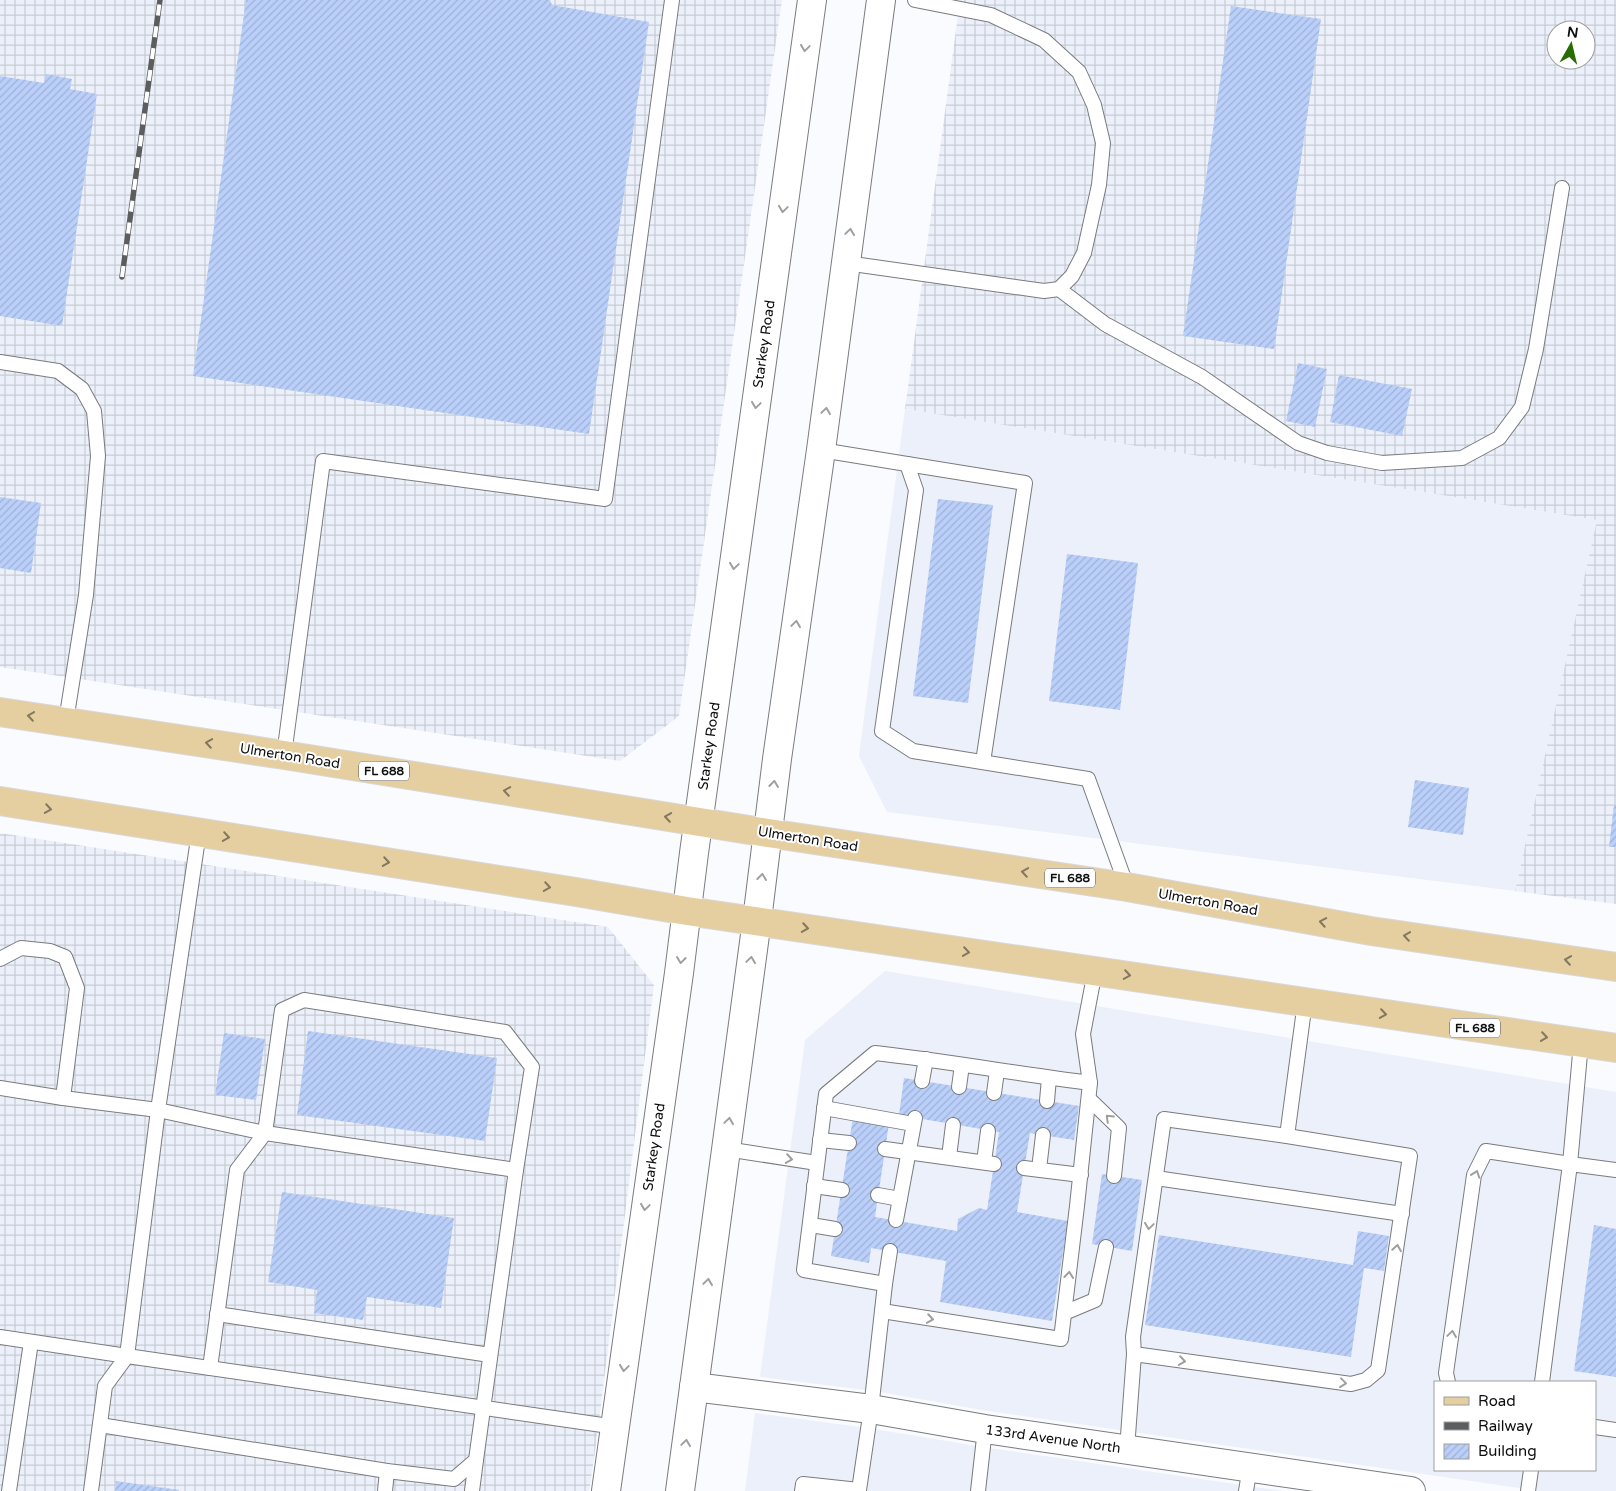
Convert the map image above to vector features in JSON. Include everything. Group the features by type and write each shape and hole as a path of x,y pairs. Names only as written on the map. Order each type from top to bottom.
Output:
{"main road":[{"name":"Starkey Road","path":"606,1491 812,0"},
{"path":"680,1491 881,0"},
{"name":"Ulmerton Road","path":"0,712 284,755 768,833 1127,887 1371,931 1616,967"},
{"name":"FL 688","path":"0,801 687,911 1616,1048"},
{"name":"133rd Avenue North","path":"694,1387 872,1409 985,1429 1127,1450 1248,1479 1412,1491"}],"lane":[{"path":"284,755 323,461 604,499 672,0"},
{"path":"846,263 1044,291 1059,289 1072,276 1084,253 1099,184 1103,143 1094,105 1079,72 1044,40 991,15 915,0"},
{"path":"1059,289 1105,324 1202,377 1298,442 1327,453 1382,463 1462,458 1499,438 1522,407 1536,348 1562,188"},
{"path":"0,362 58,371 82,389 94,411 98,456 86,595 66,722"},
{"path":"821,450 1025,483 983,762"},
{"path":"907,464 916,490 882,731 913,751 1088,779 1127,887"},
{"path":"91,1491 105,1386 127,1356 158,1110 199,832"},
{"path":"0,959 21,948 50,951 66,957 77,988 63,1098"},
{"path":"882,1311 1060,1339 1078,1206 1089,1099 1090,1083 1083,1034 1095,971"},
{"path":"210,1368 237,1170 265,1133 282,1010 304,1000 505,1032 532,1067 482,1408 472,1491"},
{"path":"1287,1136 1305,1002"},
{"path":"1542,1381 1570,1164 1581,1043"},
{"path":"885,1284 804,1270 826,1094 875,1053 1090,1083"},
{"path":"922,1081 926,1059"},
{"path":"959,1087 962,1065"},
{"path":"994,1092 997,1071"},
{"path":"1047,1100 1049,1078"},
{"path":"0,1088 158,1110 265,1133 516,1170"},
{"path":"1089,1099 1119,1128 1114,1176"},
{"path":"824,1108 914,1121 910,1152 896,1220"},
{"path":"1127,1450 1134,1354 1132,1337 1164,1119 1410,1156 1378,1370 1366,1380 1351,1384 1134,1354"},
{"path":"949,1157 953,1125"},
{"path":"885,1149 989,1163 988,1131"},
{"path":"1039,1169 1043,1135"},
{"path":"820,1140 849,1143"},
{"path":"726,1149 817,1163"},
{"path":"1448,1381 1446,1373 1474,1176 1486,1152 1616,1170"},
{"path":"1024,1168 1081,1175"},
{"path":"1156,1178 1402,1214"},
{"path":"814,1186 842,1190"},
{"path":"878,1195 900,1199"},
{"path":"811,1225 835,1229"},
{"path":"1064,1313 1096,1300 1106,1247"},
{"path":"802,1491 803,1484 859,1490 872,1409 890,1251"},
{"path":"217,1314 490,1355"},
{"path":"0,1337 616,1427"},
{"path":"9,1491 31,1342"},
{"path":"100,1425 387,1471 454,1479 476,1460"},
{"path":"1596,1427 1616,1430"},
{"path":"978,1491 985,1429"},
{"path":"385,1491 387,1471"},
{"path":"1528,1491 1531,1471"}],"shaded area":[{"path":"0,0 782,0 679,716 620,761 0,667"},
{"path":"960,0 1616,0 1616,904 1515,891 1597,520 905,409"},
{"path":"905,409 1598,520 1515,891 887,812 859,756"},
{"path":"0,833 608,927 654,985 589,1491 0,1491"},
{"path":"885,971 1616,1092 1616,1491 1540,1491 988,1411 874,1391 760,1377 805,1040"},
{"path":"755,1413 868,1428 983,1447 1283,1491 745,1491"}],"building":[{"path":"246,0 550,0 552,5 649,22 589,434 193,376"},
{"path":"1231,6 1321,19 1274,349 1183,336"},
{"path":"46,74 72,79 70,89 97,94 62,326 0,316 0,76 44,83"},
{"path":"1298,363 1327,369 1315,427 1286,421"},
{"path":"1339,375 1412,389 1402,436 1330,422"},
{"path":"0,497 41,503 31,573 0,568"},
{"path":"938,499 993,505 968,703 913,696"},
{"path":"1067,554 1138,563 1120,710 1049,701"},
{"path":"1415,780 1469,788 1463,835 1408,827"},
{"path":"1614,805 1616,805 1616,847 1609,847"},
{"path":"308,1031 497,1058 485,1141 297,1115"},
{"path":"224,1033 265,1039 256,1100 215,1095"},
{"path":"904,1078 1079,1106 1074,1140 1030,1133 1017,1212 1068,1221 1052,1321 940,1302 946,1261 871,1248 869,1263 831,1256 853,1117 889,1123 875,1217 957,1231 958,1219 979,1208 987,1210 999,1132 899,1115"},
{"path":"1102,1174 1142,1180 1132,1251 1092,1244"},
{"path":"282,1192 454,1218 441,1308 367,1297 363,1320 314,1313 317,1290 268,1282"},
{"path":"1594,1225 1616,1229 1616,1377 1574,1371"},
{"path":"1358,1231 1389,1236 1384,1271 1364,1268 1351,1357 1145,1325 1159,1235 1353,1265"},
{"path":"116,1481 179,1490 179,1491 115,1491"}],"railway":[{"path":"122,277 160,0"}]}
